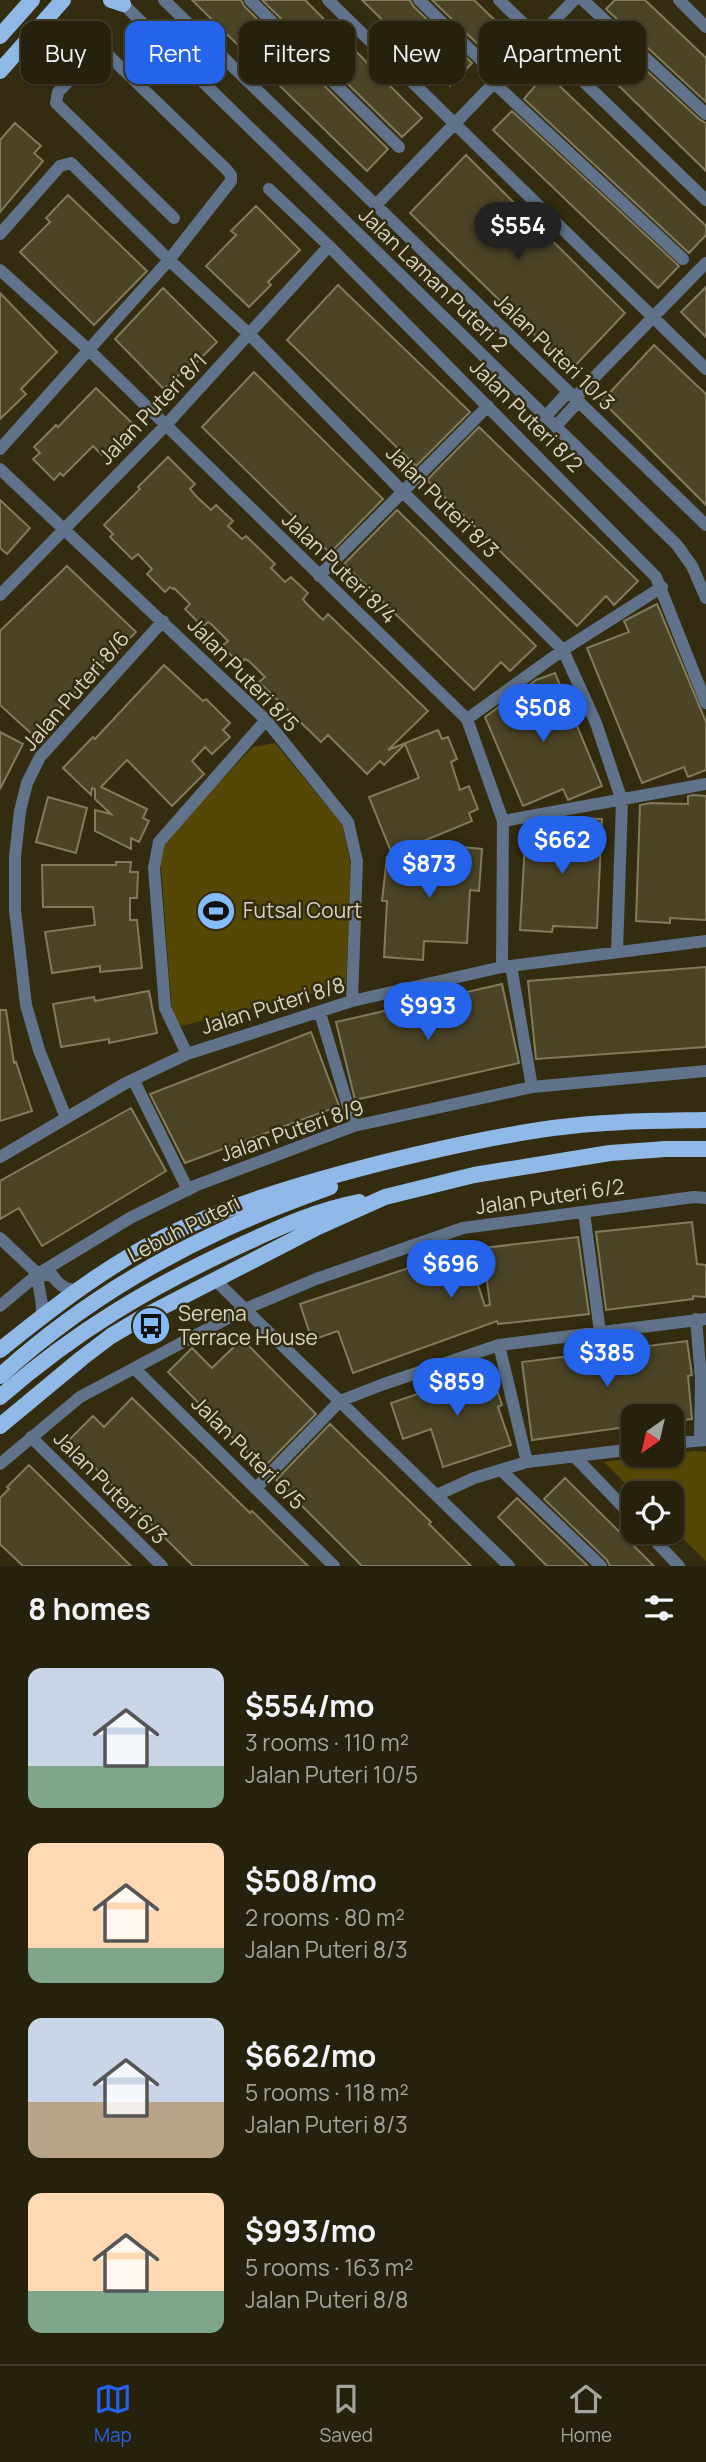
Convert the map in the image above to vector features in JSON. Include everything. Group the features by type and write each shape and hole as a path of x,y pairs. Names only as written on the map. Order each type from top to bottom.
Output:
{"main road":[{"path":"0,36 32,0"},
{"path":"0,71 64,0"},
{"name":"Lebuh Puteri","path":"0,1350 41,1317 119,1264 184,1228 254,1200 407,1157 473,1142 553,1128 631,1121 706,1120"},
{"name":"Lebuh Puteri","path":"0,1397 70,1341 118,1308 189,1268 279,1227 331,1207 474,1175 610,1153 706,1149"},
{"name":"Lebuh Puteri","path":"0,1376 109,1293 163,1261 236,1224 407,1157"},
{"name":"Lebuh Puteri","path":"0,1426 48,1384 111,1336 214,1279 385,1197"}],"street":[{"name":"Jalan Puteri 10/3","path":"164,0 706,525"},
{"path":"250,0 399,148"},
{"path":"328,0 706,369"},
{"path":"419,0 479,58"},
{"path":"499,0 521,21"},
{"path":"554,21 574,0"},
{"path":"583,0 706,114"},
{"path":"679,0 706,27"},
{"name":"Jalan Laman Puteri 2","path":"119,1 677,545 692,566 706,598"},
{"path":"0,449 169,260 231,181 231,175 105,52 97,52 58,92 56,103 174,218"},
{"path":"376,205 493,84"},
{"path":"495,84 683,260"},
{"path":"586,84 706,200"},
{"name":"Jalan Puteri 8/3","path":"0,234 60,166 71,163 250,335 403,492 564,650 596,723 621,798 617,952"},
{"name":"Jalan Puteri 8/2","path":"269,190 329,246 656,577 706,703"},
{"name":"Jalan Puteri 8/1","path":"0,595 165,426 329,246"},
{"path":"545,417 575,396 706,263"},
{"name":"Jalan Puteri 8/4","path":"0,270 90,351 467,719 503,821 506,966 532,1087"},
{"path":"556,426 575,396"},
{"path":"319,576 488,406"},
{"name":"Jalan Puteri 8/5","path":"0,469 266,720 348,822 356,861 352,1001"},
{"path":"467,719 564,650 662,587"},
{"name":"Jalan Puteri 8/6","path":"66,1118 39,1050 26,1004 15,910 15,857 20,811 27,783 40,758 163,621"},
{"path":"187,1054 165,1008 155,868 159,842 266,720"},
{"path":"503,821 706,784"},
{"name":"Jalan Puteri 8/8","path":"0,1157 134,1080 187,1054 352,1001 506,966 706,941"},
{"path":"320,1013 354,1126"},
{"name":"Jalan Puteri 8/9","path":"0,1306 38,1274 130,1218 188,1190 354,1126 532,1087 706,1071"},
{"path":"134,1080 188,1190"},
{"name":"Jalan Puteri 6/2","path":"0,1464 80,1397 245,1309 316,1279 463,1228 694,1197 706,1198"},
{"path":"584,1212 600,1332"},
{"path":"0,1238 38,1274 53,1276 59,1285 69,1290 80,1290"},
{"path":"38,1274 37,1288 43,1304 41,1317"},
{"path":"214,1279 509,1566"},
{"path":"256,1488 340,1401 499,1345 701,1319 703,1440 684,1442"},
{"path":"499,1345 527,1462"},
{"name":"Jalan Puteri 6/5","path":"134,1368 334,1566"},
{"name":"Jalan Puteri 6/3","path":"31,1437 162,1566"},
{"path":"437,1495 474,1478 527,1462 621,1451"},
{"path":"575,1457 621,1505"},
{"path":"500,1470 601,1566"},
{"path":"658,1544 679,1566"}],"shaded area":[{"path":"275,743 342,824 351,865 346,985 181,1026 172,1013 160,852 172,831 253,747"},
{"path":"684,1452 706,1452 706,1561 684,1540 684,1481 623,1481 604,1462 621,1460 621,1467 684,1467"}],"building":[{"path":"192,0 241,0 259,21 239,21 239,46 225,32 225,21 213,21"},
{"path":"262,0 305,0 326,21 283,21"},
{"path":"362,0 410,0 429,21 383,21"},
{"path":"432,0 474,0 496,21 479,21 479,45 465,32 465,21 454,21"},
{"path":"615,0 645,0 706,58 706,102 646,46 646,21 619,21 606,9"},
{"path":"355,50 369,65 369,84 388,84 422,118 402,137 348,84 355,84"},
{"path":"465,56 472,63 465,70"},
{"path":"646,70 706,123 706,171 617,84 646,84"},
{"path":"278,84 323,84 388,149 367,171"},
{"path":"537,84 558,84 706,226 706,235 689,253 524,99"},
{"path":"512,111 679,266 658,288 493,130"},
{"path":"15,123 41,146 34,153 43,161 0,212 0,140"},
{"path":"466,155 625,313 571,370 410,213"},
{"path":"68,195 147,271 94,325 20,252 50,222 46,218"},
{"path":"256,206 300,250 268,282 271,285 249,307 206,266 236,235 231,231"},
{"path":"338,285 470,412 416,466 287,340"},
{"path":"706,287 706,337 681,312"},
{"path":"163,288 217,342 164,389 115,339"},
{"path":"0,293 57,352 21,389 26,394 0,419"},
{"path":"654,345 706,394 706,505 602,401"},
{"path":"254,372 383,499 330,553 202,427"},
{"path":"96,388 133,424 102,455 93,446 63,476 60,473 54,480 33,459 40,453 34,447"},
{"path":"479,427 638,581 614,605 606,596 577,626 427,480"},
{"path":"168,457 195,484 190,489 196,496 211,510 216,505 233,521 228,526 242,539 246,536 275,564 271,568 285,582 291,577 308,593 303,599 323,620 328,614 428,711 388,750 438,730 442,739 448,737 457,759 451,762 460,790 469,786 478,809 469,813 472,821 392,854 369,797 419,778 405,744 384,765 380,761 367,774 328,735 321,742 259,682 265,677 249,661 245,659 240,664 222,646 228,641 211,624 208,622 203,627 185,609 190,604 174,588 170,587 165,592 147,574 152,569 138,554 132,559 110,537 113,534 104,525"},
{"path":"0,500 30,528 7,554 0,548"},
{"path":"397,510 536,646 510,671 501,662 474,690 344,564"},
{"path":"67,566 136,632 106,662 105,660 34,736 0,705 0,631"},
{"path":"657,604 706,722 706,770 688,777 684,767 642,783 587,648 629,632 624,621"},
{"path":"164,665 203,701 206,699 230,723 223,730 230,737 212,754 205,747 192,761 204,774 172,806 127,760 101,787 147,809 143,818 149,821 139,842 131,838 131,849 95,831 95,810 111,814 95,799 95,789 92,788 91,795 63,768 93,737 95,739"},
{"path":"555,673 602,786 568,800 563,789 523,806 485,717 510,699 524,693 523,690 536,680"},
{"path":"0,732 23,744 0,789"},
{"path":"688,796 706,796 706,920 670,918 670,923 636,921 640,805 688,804"},
{"path":"48,797 87,808 76,853 36,842"},
{"path":"571,818 602,819 597,928 553,926 552,932 520,930 526,826 569,828"},
{"path":"440,845 482,849 479,891 470,890 467,943 424,941 423,960 384,957 387,901 382,901 387,857 439,863"},
{"path":"116,862 131,862 130,872 138,872 137,898 130,898 130,920 137,920 142,968 100,972 100,966 52,973 45,932 95,925 93,907 43,907 42,865 116,865"},
{"path":"706,967 706,1047 536,1059 528,981"},
{"path":"502,984 519,1063 355,1100 336,1022"},
{"path":"149,991 157,1033 109,1043 109,1039 61,1047 53,1004 94,997 95,1001"},
{"path":"0,1010 6,1010 14,1063 16,1062 32,1111 0,1121"},
{"path":"311,1032 339,1106 185,1163 150,1094"},
{"path":"131,1108 166,1171 42,1246 19,1208 0,1219 0,1181"},
{"path":"692,1222 697,1264 706,1265 706,1297 693,1296 693,1299 606,1310 596,1232"},
{"path":"578,1237 589,1314 498,1324 497,1321 353,1373 338,1331 312,1340 300,1304 466,1249 485,1306 490,1305 483,1248"},
{"path":"242,1339 316,1414 263,1468 168,1372 192,1348 212,1368"},
{"path":"687,1341 692,1375 688,1376 692,1419 684,1420 684,1404 621,1404 621,1428 532,1440 522,1362"},
{"path":"490,1369 502,1405 498,1407 511,1445 443,1467 431,1429 403,1439 391,1403"},
{"path":"132,1398 308,1566 193,1566 68,1441 93,1416 104,1427"},
{"path":"330,1424 431,1522 429,1524 471,1566 362,1566 276,1480"},
{"path":"29,1465 131,1566 23,1566 0,1544 0,1498"},
{"path":"565,1478 621,1533 621,1544 632,1544 654,1566 610,1566 544,1499"},
{"path":"517,1498 588,1566 547,1566 498,1517"}],"place":[{"name":"Futsal Court","path":"216,911"},
{"name":"Serena Terrace House","path":"151,1326"}]}
